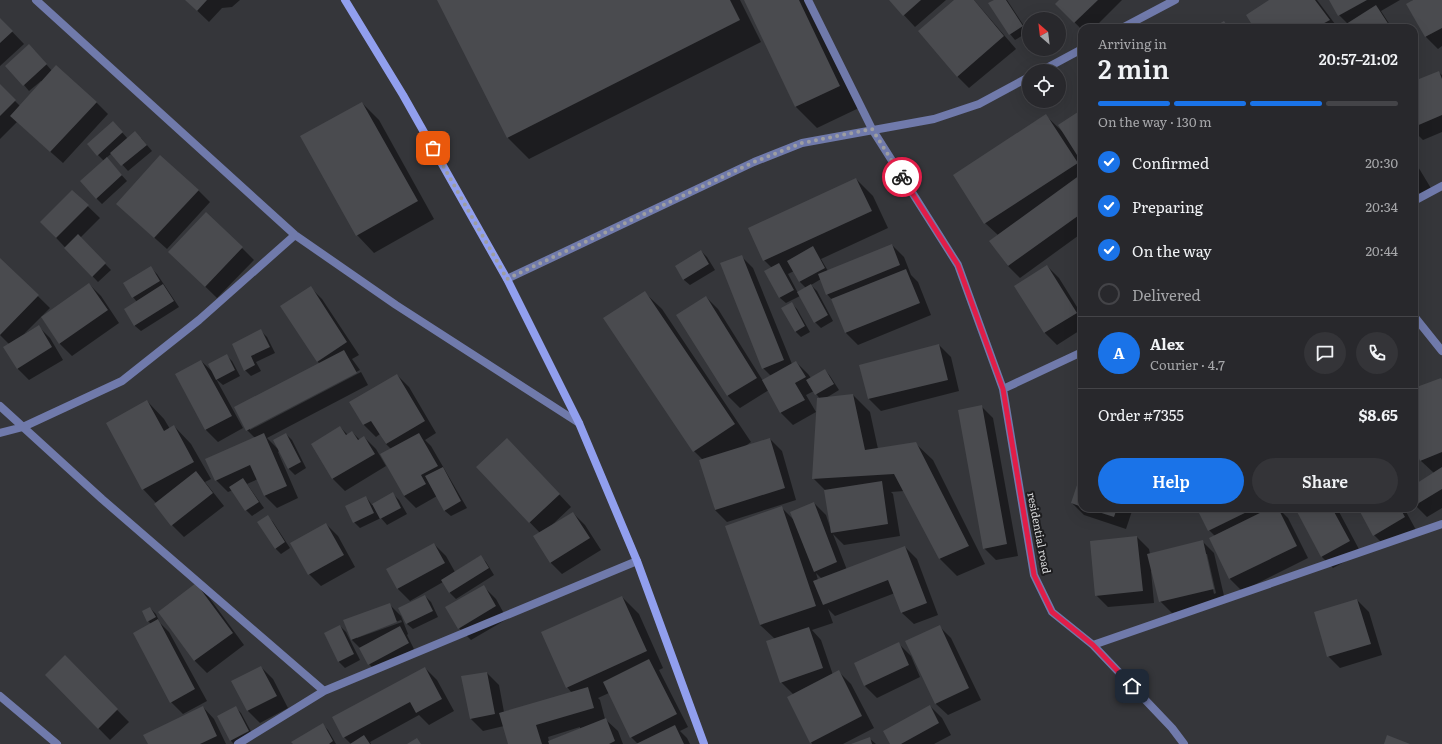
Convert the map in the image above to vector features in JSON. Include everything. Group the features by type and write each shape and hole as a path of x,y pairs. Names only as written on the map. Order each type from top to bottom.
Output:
{"main road":[{"path":"345,0 403,95 507,279 579,423 637,561 704,744"}],"street":[{"path":"36,0 295,235 396,305 579,423"},
{"name":"residential road","path":"808,0 872,129 958,265 1003,389 1034,575 1052,612 1093,645 1172,728 1184,744"},
{"path":"1130,24 1175,0"},
{"path":"1054,64 1078,51"},
{"path":"507,279 754,162 802,143 872,129 934,119 979,104 1022,81"},
{"path":"1418,199 1442,186"},
{"path":"0,433 23,427 122,381 199,320 295,235"},
{"path":"1418,321 1442,351"},
{"path":"1003,389 1078,354"},
{"path":"0,406 108,504 324,691"},
{"path":"1093,645 1442,524"},
{"path":"238,744 324,691 637,561"},
{"path":"0,696 57,744"}],"building":[{"path":"185,0 207,0 197,11"},
{"path":"437,0 730,0 740,20 507,138"},
{"path":"744,0 799,0 840,86 795,107"},
{"path":"889,0 921,0 903,16"},
{"path":"954,0 974,0 1004,36 957,77 918,31"},
{"path":"994,0 1006,0 1022,27 1009,35 988,3"},
{"path":"1059,0 1098,0 1074,23 1066,15 1066,12 1063,12 1055,4"},
{"path":"1269,0 1315,0 1330,20 1322,24 1252,24 1246,15"},
{"path":"1329,0 1367,0 1338,16"},
{"path":"1413,0 1442,0 1442,28 1425,37 1406,4"},
{"path":"1376,5 1388,24 1346,24"},
{"path":"0,18 13,31 0,43"},
{"path":"1224,21 1226,24 1219,24"},
{"path":"29,44 47,64 23,86 5,66"},
{"path":"56,65 97,102 50,152 10,116"},
{"path":"1439,71 1442,79 1442,115 1418,125 1418,79"},
{"path":"0,84 16,100 0,116"},
{"path":"362,102 418,201 356,236 300,136"},
{"path":"1078,112 1078,157 1058,125"},
{"path":"1046,114 1078,163 984,224 953,175"},
{"path":"113,121 123,132 97,156 87,144"},
{"path":"135,131 147,145 121,166 110,153"},
{"path":"160,155 199,190 154,238 116,204"},
{"path":"107,157 122,175 96,199 80,181"},
{"path":"1078,176 1078,216 1008,266 989,241"},
{"path":"856,178 872,211 763,261 748,228"},
{"path":"72,190 89,205 56,238 40,222"},
{"path":"206,212 243,247 205,287 168,252"},
{"path":"78,234 106,263 92,277 64,248"},
{"path":"892,244 900,265 826,295 818,274"},
{"path":"813,246 825,268 799,282 787,261"},
{"path":"701,250 709,264 683,280 675,266"},
{"path":"742,255 784,360 762,369 720,263"},
{"path":"0,258 39,295 0,335"},
{"path":"779,263 794,290 779,298 764,271"},
{"path":"1047,265 1077,313 1044,333 1014,286"},
{"path":"151,266 160,281 132,298 123,283"},
{"path":"906,269 920,303 845,333 831,299"},
{"path":"89,283 108,310 59,344 41,317"},
{"path":"163,284 174,301 134,326 124,309"},
{"path":"811,284 828,315 814,323 797,292"},
{"path":"311,286 347,342 317,362 280,306"},
{"path":"645,291 735,424 693,452 603,318"},
{"path":"706,296 757,378 727,396 676,315"},
{"path":"792,302 805,326 795,332 781,308"},
{"path":"39,325 52,347 17,369 3,347"},
{"path":"261,329 270,347 251,356 255,365 244,371 232,344"},
{"path":"939,344 948,380 868,399 859,365"},
{"path":"344,350 357,373 246,431 234,407"},
{"path":"227,354 235,370 216,380 208,364"},
{"path":"201,360 232,416 205,430 175,374"},
{"path":"796,361 806,377 795,383 805,400 780,413 762,380"},
{"path":"825,369 834,384 815,395 806,380"},
{"path":"397,374 425,421 386,444 371,421 363,425 349,402"},
{"path":"1441,378 1442,380 1442,452 1420,461 1418,456 1418,387"},
{"path":"853,394 865,450 916,442 969,546 939,559 894,474 812,479 817,398"},
{"path":"147,400 164,431 174,425 194,462 142,490 106,423"},
{"path":"982,405 1007,544 983,549 958,410"},
{"path":"340,426 346,435 352,431 358,440 364,436 375,454 332,479 311,444"},
{"path":"264,433 287,486 264,496 250,465 215,481 205,459"},
{"path":"286,433 301,462 288,469 273,440"},
{"path":"419,433 438,466 421,475 426,484 404,496 380,454"},
{"path":"507,438 560,494 529,523 476,467"},
{"path":"770,438 785,488 715,510 699,460"},
{"path":"443,467 461,501 444,511 425,476"},
{"path":"1442,467 1442,489 1418,504 1418,482"},
{"path":"196,471 213,493 171,526 154,504"},
{"path":"243,478 259,502 245,511 229,487"},
{"path":"882,481 888,524 831,533 824,490"},
{"path":"1078,482 1078,506 1071,503"},
{"path":"393,492 401,508 380,519 372,504"},
{"path":"366,496 374,513 353,523 345,506"},
{"path":"814,502 837,562 814,572 790,512"},
{"path":"782,506 816,606 760,625 725,526"},
{"path":"573,512 590,538 550,563 533,536"},
{"path":"1098,512 1116,512 1114,517"},
{"path":"1201,512 1247,512 1208,531 1199,513"},
{"path":"1262,512 1280,512 1297,546 1229,579 1209,538"},
{"path":"1297,512 1334,512 1350,541 1321,557"},
{"path":"1360,512 1402,512 1405,517 1373,536"},
{"path":"268,515 285,542 275,549 257,522"},
{"path":"326,523 344,555 308,575 290,543"},
{"path":"1137,536 1143,591 1095,596 1090,541"},
{"path":"1203,540 1214,589 1159,602 1147,554"},
{"path":"434,543 445,563 397,589 386,569"},
{"path":"905,546 927,603 901,613 888,580 823,605 813,581"},
{"path":"481,555 489,568 449,593 441,580"},
{"path":"196,583 233,633 194,661 158,612"},
{"path":"484,585 496,606 458,629 445,607"},
{"path":"425,595 433,611 406,624 398,608"},
{"path":"622,596 647,651 566,688 541,632"},
{"path":"1357,599 1371,644 1327,657 1314,612"},
{"path":"390,603 397,622 351,640 343,620"},
{"path":"150,607 156,617 147,622 142,611"},
{"path":"158,619 195,689 170,703 133,633"},
{"path":"340,625 354,654 338,662 324,633"},
{"path":"940,625 969,688 935,704 905,641"},
{"path":"400,626 409,643 368,665 359,648"},
{"path":"809,627 823,668 780,683 766,641"},
{"path":"899,642 909,665 864,686 854,663"},
{"path":"65,655 118,709 98,729 45,675"},
{"path":"649,659 677,714 630,738 603,682"},
{"path":"261,666 277,696 247,711 231,681"},
{"path":"425,667 442,699 416,713 410,702 343,738 332,717"},
{"path":"839,670 862,716 810,743 787,697"},
{"path":"487,672 495,714 470,719 461,676"},
{"path":"588,687 594,708 536,725 542,744 508,744 499,713"},
{"path":"930,705 939,723 901,744 890,744 883,731"},
{"path":"203,706 217,736 200,744 148,744 143,735"},
{"path":"236,706 249,731 230,741 217,716"},
{"path":"606,718 615,741 609,744 549,744 548,741"},
{"path":"323,723 333,741 329,744 293,744 291,742"},
{"path":"675,725 684,744 636,744"},
{"path":"364,735 370,744 350,744"},
{"path":"1387,735 1410,744 1384,744"},
{"path":"870,737 872,744 851,744"},
{"path":"417,738 421,744 407,744"}],"way so far":[{"path":"433,148 507,279 754,162 802,143 872,129 902,177"}],"route":[{"path":"902,177 958,265 1003,389 1034,575 1052,612 1093,645 1132,686"}]}
